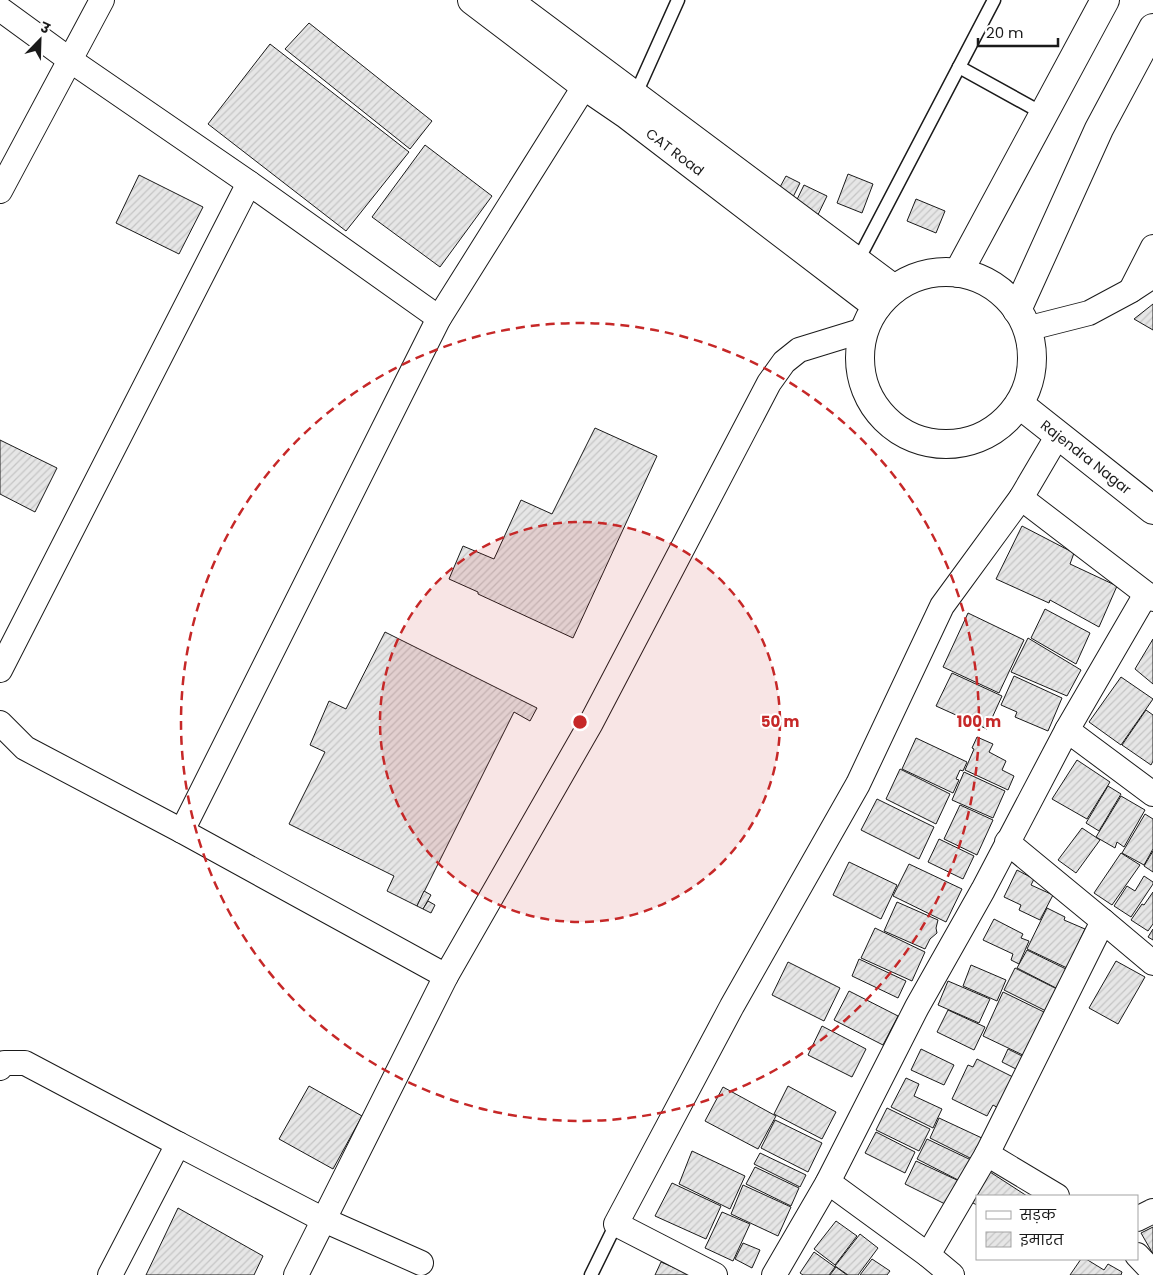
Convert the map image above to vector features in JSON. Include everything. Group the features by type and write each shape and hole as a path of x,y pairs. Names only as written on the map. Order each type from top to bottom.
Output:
{"main road":[{"name":"CAT Road","path":"472,0 631,105 886,298"},
{"name":"CAT Road","path":"507,0 591,77"},
{"path":"958,274 1105,0"},
{"path":"1022,320 1099,129 1153,28"},
{"path":"943,272 958,274 976,278 992,286 1006,297 1022,320 1032,355 1029,380 1019,404 1004,422 984,435 962,443 938,444 915,438 892,426 874,407 863,383 859,356 864,330 886,298 914,278 943,272"},
{"name":"Rajendra Nagar","path":"1019,404 1153,510"}],"street":[{"path":"0,191 102,0"},
{"path":"0,9 439,318"},
{"path":"182,830 439,318 591,77"},
{"path":"0,670 249,183"},
{"path":"1130,291 1153,247"},
{"path":"1022,320 1089,313 1153,276"},
{"path":"296,1275 446,976 591,723 769,383 784,362 799,350 864,330"},
{"path":"715,1275 616,1224 732,1006 858,784 942,606 1021,498 1058,435"},
{"path":"774,1275 828,1182 917,1007 983,890 1067,730 1150,596 1021,498"},
{"path":"0,724 25,748 182,830 446,976"},
{"path":"1067,730 1153,794"},
{"path":"1007,842 1153,963"},
{"path":"928,1255 987,1154 1103,920"},
{"path":"0,1068 4,1063 25,1063 324,1220 421,1262"},
{"path":"110,1275 178,1144"},
{"path":"987,1154 1055,1195"},
{"path":"828,1182 928,1255 952,1275"},
{"path":"1138,1219 1153,1211"},
{"path":"1138,1256 1153,1272"}],"lane":[{"path":"631,105 678,0"},
{"path":"852,272 994,0"},
{"path":"959,67 1044,114"},
{"path":"591,1275 616,1224"}],"building":[{"path":"309,23 432,121 410,149 285,49"},
{"path":"270,44 409,152 346,231 208,124"},
{"path":"425,145 492,196 440,267 372,217"},
{"path":"848,174 873,184 862,213 837,203"},
{"path":"139,175 203,207 179,254 116,223"},
{"path":"786,176 800,183 789,205 774,198"},
{"path":"804,185 827,196 814,223 791,212"},
{"path":"916,199 945,211 936,233 907,221"},
{"path":"1153,304 1153,330 1134,319"},
{"path":"595,428 657,456 573,638 449,579 463,546 494,559 521,500 552,514"},
{"path":"0,440 57,468 35,512 0,494"},
{"path":"1022,526 1074,553 1070,564 1117,586 1099,627 1050,600 1049,603 996,579"},
{"path":"1045,609 1090,633 1076,664 1031,638"},
{"path":"968,613 1024,640 999,693 943,667"},
{"path":"385,632 537,708 530,721 514,712 417,906 387,891 394,876 289,824 325,752 310,745 329,701 346,709"},
{"path":"1028,638 1081,670 1067,696 1011,672"},
{"path":"1153,639 1153,684 1135,669"},
{"path":"952,673 1002,696 987,729 936,706"},
{"path":"1014,676 1062,698 1048,731 1015,717 1017,712 1001,705"},
{"path":"1121,677 1153,699 1121,745 1089,722"},
{"path":"1146,710 1153,715 1153,761 1151,765 1122,745"},
{"path":"977,737 993,744 989,752 1006,761 1002,770 1014,776 1008,790 965,770"},
{"path":"916,738 967,762 963,771 960,770 956,779 959,780 953,793 902,769"},
{"path":"1077,760 1110,782 1087,819 1052,799"},
{"path":"900,769 950,794 936,824 886,799"},
{"path":"964,772 1005,791 993,818 952,800"},
{"path":"1108,786 1121,794 1099,831 1086,823"},
{"path":"1121,796 1145,810 1124,847 1117,842 1115,848 1096,837"},
{"path":"877,799 934,827 919,859 861,830"},
{"path":"960,805 993,820 977,855 944,839"},
{"path":"1145,814 1153,819 1153,849 1144,865 1122,853"},
{"path":"1082,828 1100,840 1076,873 1058,860"},
{"path":"939,839 974,856 963,879 928,862"},
{"path":"1153,851 1153,872 1144,866"},
{"path":"1121,853 1140,865 1112,905 1094,893"},
{"path":"849,862 897,885 881,919 833,895"},
{"path":"909,864 962,889 946,922 893,896"},
{"path":"1017,870 1034,879 1031,885 1053,895 1040,920 1019,910 1021,905 1004,897"},
{"path":"1144,876 1153,884 1131,917 1114,906 1127,886 1135,891"},
{"path":"424,891 431,895 423,909 417,906"},
{"path":"1153,892 1153,924 1148,931 1131,920"},
{"path":"428,901 435,905 431,913 423,909"},
{"path":"897,902 938,920 937,933 930,939 925,949 884,931"},
{"path":"1047,908 1065,917 1064,920 1085,929 1067,968 1027,949"},
{"path":"994,919 1023,934 1021,938 1029,941 1019,964 1011,960 1013,954 983,940"},
{"path":"875,928 925,952 912,981 861,958"},
{"path":"1153,929 1153,940 1148,937"},
{"path":"1027,950 1066,969 1056,988 1017,968"},
{"path":"859,959 906,981 898,998 852,976"},
{"path":"1116,961 1145,977 1118,1024 1089,1008"},
{"path":"788,962 840,988 824,1021 772,995"},
{"path":"971,965 1006,980 997,1001 963,986"},
{"path":"1015,968 1057,989 1046,1011 1004,990"},
{"path":"948,981 990,999 979,1023 938,1005"},
{"path":"849,991 898,1016 883,1045 834,1020"},
{"path":"1003,992 1044,1012 1027,1057 983,1036"},
{"path":"948,1010 985,1027 974,1050 937,1032"},
{"path":"822,1026 866,1049 852,1077 808,1055"},
{"path":"921,1049 954,1065 944,1085 911,1070"},
{"path":"1008,1049 1026,1058 1020,1071 1002,1062"},
{"path":"977,1059 1015,1078 1000,1109 993,1105 987,1116 952,1099 968,1065 973,1067"},
{"path":"906,1078 919,1084 914,1096 942,1109 933,1128 891,1107"},
{"path":"309,1086 362,1116 333,1169 279,1139"},
{"path":"788,1086 836,1112 822,1139 774,1114"},
{"path":"723,1087 776,1116 758,1149 705,1121"},
{"path":"887,1108 930,1129 919,1151 876,1130"},
{"path":"939,1118 984,1139 974,1160 930,1138"},
{"path":"775,1120 822,1143 808,1172 761,1148"},
{"path":"876,1132 915,1152 905,1173 865,1153"},
{"path":"927,1139 971,1160 960,1181 917,1159"},
{"path":"692,1151 745,1176 730,1209 679,1184"},
{"path":"760,1153 806,1175 800,1187 754,1164"},
{"path":"916,1161 959,1181 947,1205 905,1184"},
{"path":"755,1167 799,1188 791,1206 746,1184"},
{"path":"990,1172 1025,1195 976,1195 976,1204 971,1202"},
{"path":"672,1183 721,1206 706,1239 655,1216"},
{"path":"743,1185 791,1207 778,1236 731,1214"},
{"path":"178,1208 263,1256 254,1275 146,1275"},
{"path":"722,1212 750,1224 733,1261 705,1248"},
{"path":"836,1221 857,1236 835,1265 814,1249"},
{"path":"1153,1227 1153,1254 1141,1233"},
{"path":"860,1234 878,1248 858,1275 848,1275 835,1266"},
{"path":"743,1243 760,1250 752,1268 735,1259"},
{"path":"814,1252 835,1267 829,1275 803,1275 800,1273"},
{"path":"872,1259 890,1271 887,1275 860,1275"},
{"path":"1080,1260 1088,1260 1104,1270 1108,1264 1122,1272 1121,1275 1070,1275"},
{"path":"661,1262 687,1273 686,1275 655,1275"},
{"path":"836,1267 847,1275 830,1275"}]}
